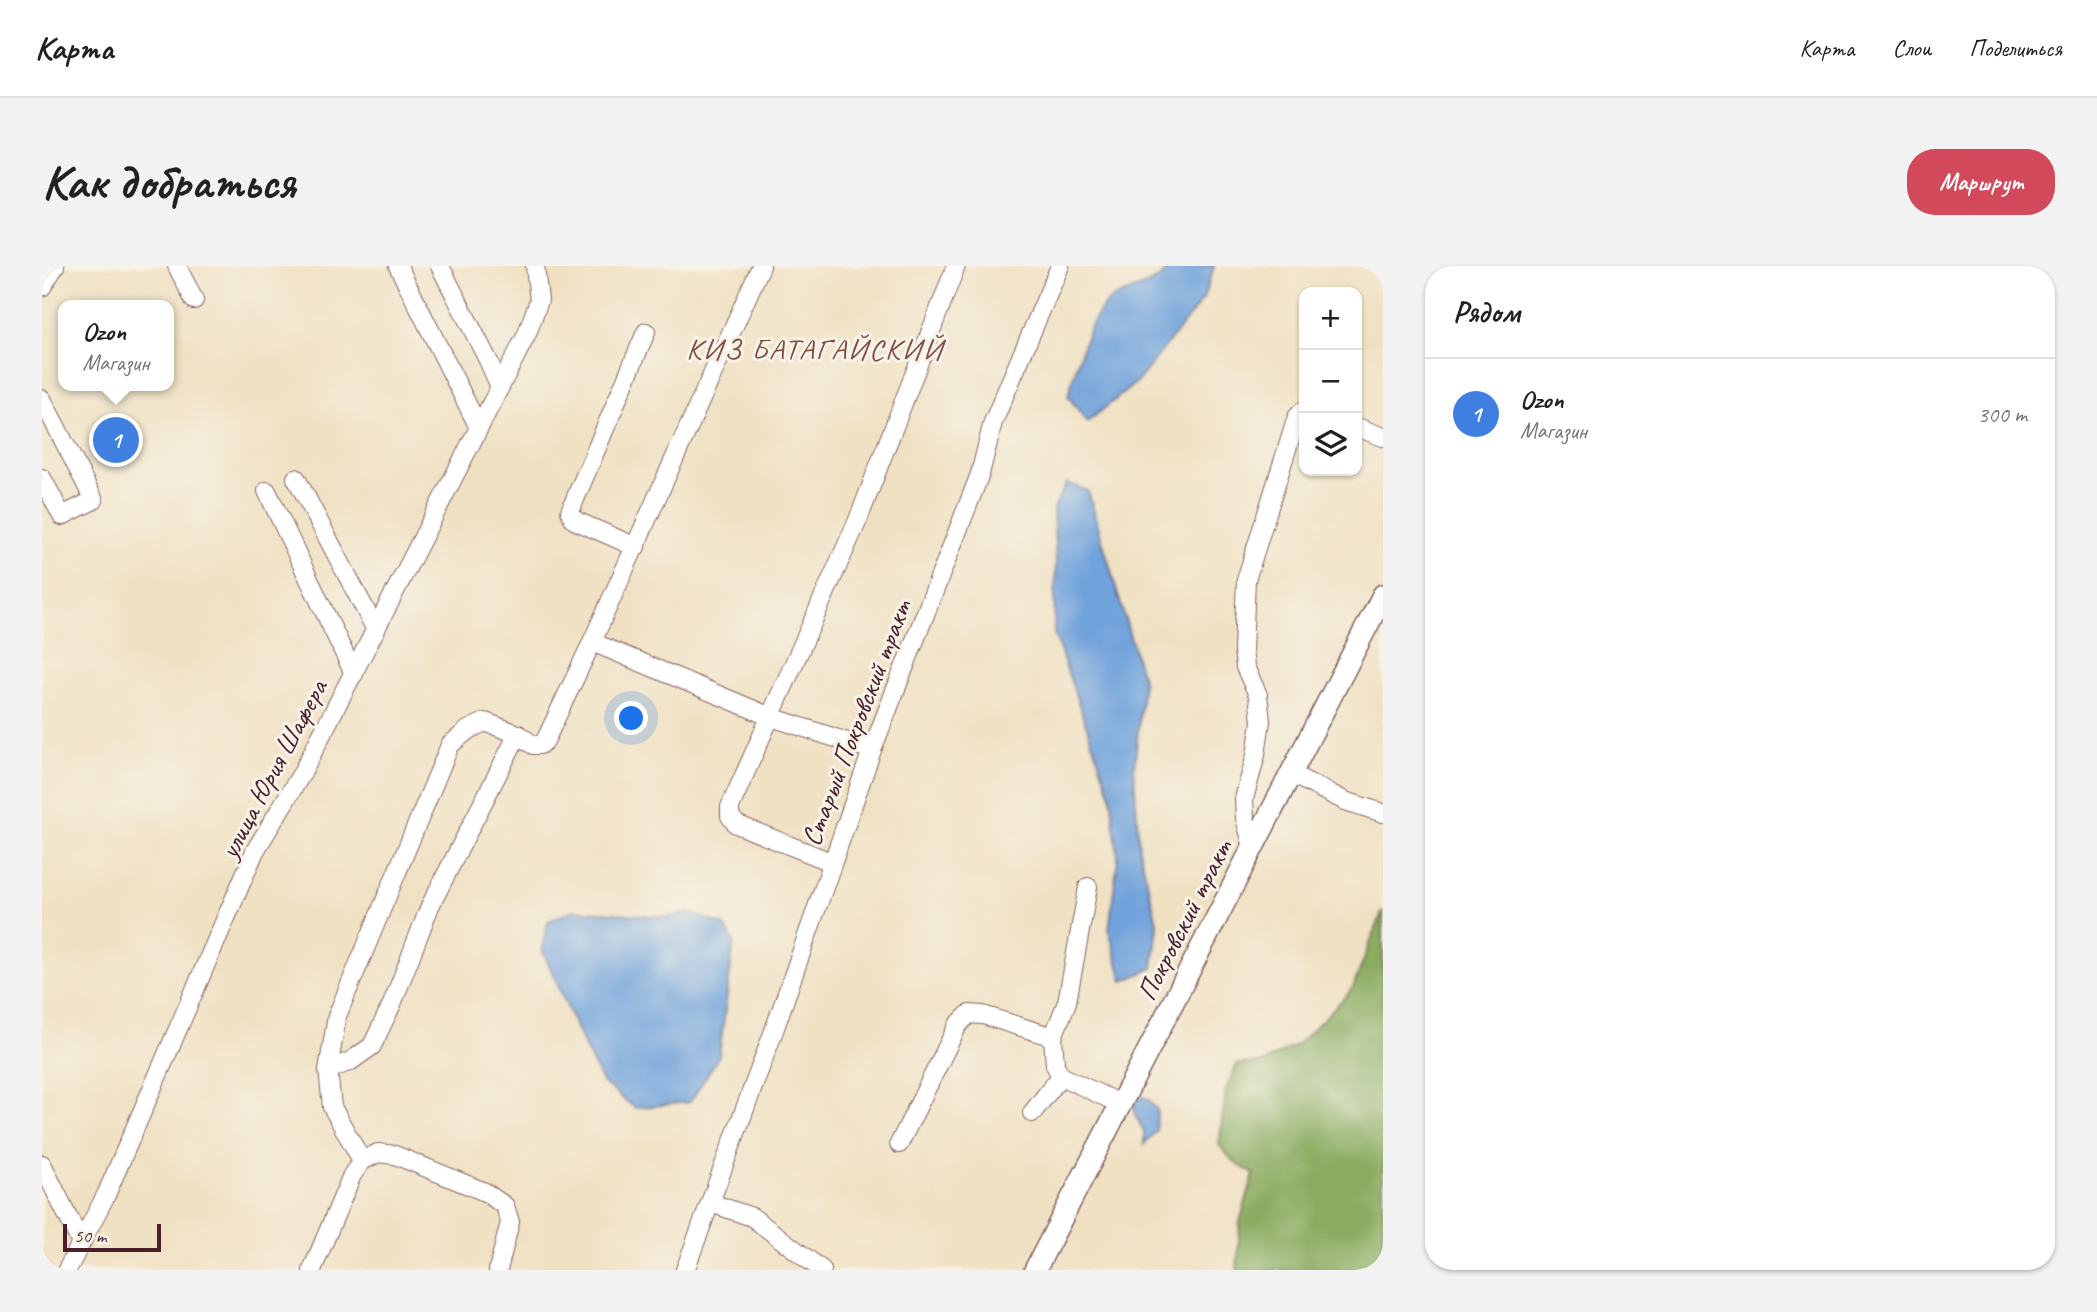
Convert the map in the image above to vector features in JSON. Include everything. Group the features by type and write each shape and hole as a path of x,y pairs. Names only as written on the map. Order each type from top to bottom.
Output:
{"main road":[{"name":"Покровский тракт","path":"1035,1270 1383,595"}],"street":[{"path":"42,287 55,266"},
{"path":"177,266 194,299"},
{"path":"398,266 479,428"},
{"path":"440,266 500,387"},
{"name":"улица Юрия Шафера","path":"67,1270 107,1195 255,851 302,774 527,334 539,300 535,266"},
{"path":"362,1161 332,1107 328,1070 337,1016 450,745 468,730 485,722 518,734 533,745 540,745 545,741 636,547 761,266"},
{"path":"831,862 736,824 730,816 730,807 858,520 956,266"},
{"name":"Старый Покровский тракт","path":"685,1270 772,1036 872,750 980,474 993,422 1060,266"},
{"path":"636,547 575,520 570,509 646,332"},
{"path":"42,399 94,500 62,516 42,478"},
{"path":"1253,847 1245,818 1244,799 1256,755 1261,721 1258,695 1245,667 1243,650 1245,580 1297,417 1301,413"},
{"path":"1362,429 1383,437"},
{"path":"296,478 376,630"},
{"path":"267,491 354,674"},
{"path":"592,642 771,717 872,750"},
{"path":"328,1070 351,1061 372,1046 392,1004 430,906 518,734"},
{"path":"1291,774 1345,802 1383,813"},
{"path":"1088,887 1067,1002 1053,1037 1055,1065 1060,1076 1121,1104"},
{"path":"899,1144 958,1025 969,1014 983,1015 1053,1037"},
{"path":"1032,1113 1060,1076"},
{"path":"312,1270 352,1175 362,1161 378,1153 395,1155 497,1199 509,1213 510,1222 498,1270"},
{"path":"42,1164 81,1243"},
{"path":"711,1203 752,1217 822,1270"}],"green space":[{"path":"1383,910 1383,1270 1237,1270 1240,1222 1254,1174 1235,1163 1219,1145 1226,1089 1237,1064 1263,1063 1298,1044 1352,990"}],"water":[{"path":"1170,266 1214,266 1203,299 1137,382 1087,422 1068,396 1090,328 1105,305 1114,298 1159,278"},
{"path":"1067,483 1088,491 1143,681 1134,770 1139,849 1158,926 1153,968 1123,981 1109,930 1118,857 1111,796 1054,633 1056,561 1053,509"},
{"path":"574,910 668,917 690,913 724,925 734,942 719,1056 690,1102 635,1108 602,1082 542,949 548,921"},
{"path":"1133,1093 1148,1099 1157,1110 1156,1131 1144,1144 1144,1132 1135,1114"}],"place":[{"name":"Ozon","path":"116,440"}],"district":[{"name":"КИЗ БАТАГАЙСКИЙ","path":"815,349"}]}
